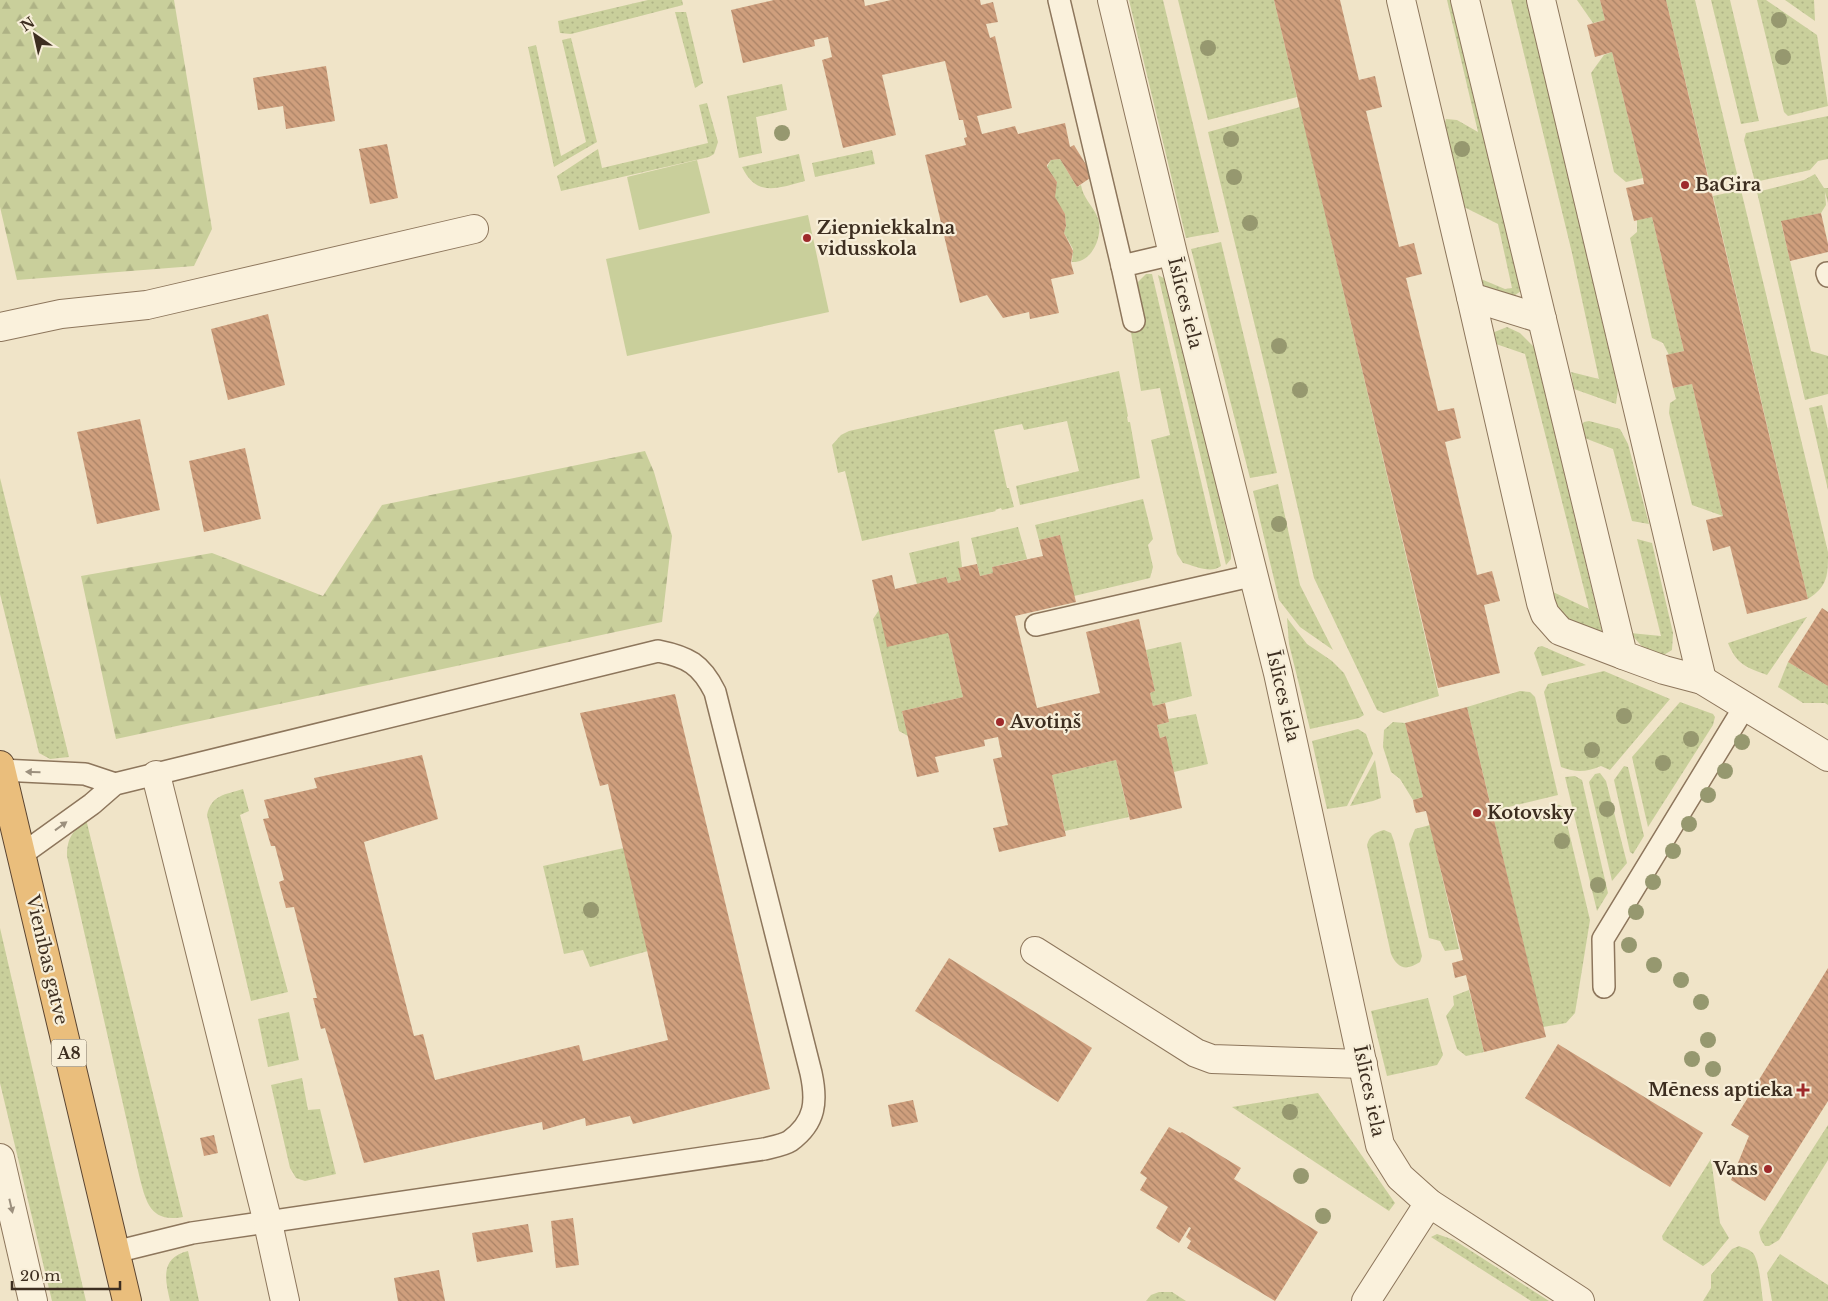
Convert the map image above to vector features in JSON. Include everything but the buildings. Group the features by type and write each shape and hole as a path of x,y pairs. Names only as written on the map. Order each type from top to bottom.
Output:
{"highway":[{"name":"Vienības gatve","path":"1,768 127,1301"}],"street":[{"name":"Īslīces iela","path":"1112,0 1173,254 1255,575 1294,739 1380,1145 1400,1177 1428,1203 1580,1301"},
{"path":"1401,0 1545,614 1560,631 1664,670 1702,680 1828,757"},
{"path":"1465,0 1623,655"},
{"path":"1541,0 1702,680"},
{"path":"0,327 61,314 147,305 474,229"},
{"path":"1471,297 1542,319"},
{"path":"156,775 268,1223 285,1301"},
{"path":"1035,951 1196,1053 1212,1060 1363,1064"},
{"path":"0,1158 33,1301"},
{"path":"1372,1299 1428,1203"}],"lane":[{"path":"1059,0 1134,321"},
{"path":"1122,266 1173,254"},
{"path":"1036,625 1255,575"},
{"path":"21,855 92,804 115,784 658,651 678,655 698,666 707,677 715,692 811,1073 815,1090 815,1107 806,1125 790,1142 764,1149 192,1233 115,1252"},
{"path":"1604,988 1603,939 1745,706"},
{"path":"1,768 85,774 115,784"}],"green space":[{"path":"0,0 174,0 212,229 194,266 17,280 0,207"},
{"path":"648,0 682,0 683,5 571,34 560,33 558,21"},
{"path":"1129,0 1163,0 1219,232 1186,238"},
{"path":"1178,0 1274,0 1297,97 1208,120"},
{"path":"1447,0 1452,0 1520,275 1521,291 1511,298 1480,288 1476,277 1505,289 1512,288 1498,224 1464,207 1458,195 1443,130 1446,119 1457,120 1478,132"},
{"path":"1511,0 1527,0 1618,389 1616,404 1574,389 1571,372 1599,379 1572,253"},
{"path":"1577,0 1600,0 1605,20 1593,23"},
{"path":"1666,0 1695,0 1738,178 1710,184"},
{"path":"1711,0 1730,0 1759,121 1741,124"},
{"path":"1757,0 1766,0 1817,35 1828,106 1788,116 1784,112"},
{"path":"1785,0 1814,0 1815,21"},
{"path":"675,12 686,12 703,83 695,88"},
{"path":"571,38 597,142 554,167 528,47 536,45 561,156 586,142 562,40"},
{"path":"1612,52 1643,178 1626,182 1614,172 1591,73 1604,55"},
{"path":"782,84 787,110 756,117 762,153 739,158 727,96"},
{"path":"707,103 718,142 714,154 709,157 561,191 557,176 598,149 602,168 708,143 699,105"},
{"path":"1300,107 1439,696 1384,713 1377,710 1314,578 1208,132"},
{"path":"1828,116 1828,159 1818,161 1810,170 1755,182 1744,140 1746,133"},
{"path":"872,150 875,164 815,177 812,163"},
{"path":"799,154 805,181 786,186 777,188 761,187 748,177 742,167"},
{"path":"1060,159 1077,187 1081,185 1099,222 1099,236 1094,249 1078,262 1072,262 1073,249 1064,233 1066,226 1065,214 1056,201 1054,194 1057,182 1047,167 1051,160"},
{"path":"697,160 710,213 639,230 627,177"},
{"path":"1815,174 1824,188 1828,188 1828,203 1825,192 1826,205 1821,213 1781,222 1811,351 1828,356 1828,394 1805,400 1757,192 1804,180"},
{"path":"1741,190 1828,552 1826,579 1820,589 1808,599 1713,196"},
{"path":"808,215 829,312 627,356 606,259"},
{"path":"1652,217 1684,351 1669,355 1663,343 1652,338 1630,238 1637,232 1637,220"},
{"path":"1221,242 1277,473 1250,478 1191,249"},
{"path":"1146,274 1152,274 1221,566 1213,569 1203,569 1183,563 1177,554 1151,440 1170,435 1160,388 1141,391 1130,327 1143,314 1137,287 1138,282"},
{"path":"1158,275 1169,281 1231,550 1231,559 1226,565"},
{"path":"1507,327 1520,333 1534,347 1603,636 1565,624 1556,608 1551,591 1589,609 1525,354 1496,344 1492,333"},
{"path":"1119,371 1140,478 1020,505 1016,486 1079,471 1067,421 1024,430 1022,424 994,430 1007,488 1009,488 1014,507 1002,510 1001,508 996,511 862,541 845,471 838,473 832,445 841,435 849,431"},
{"path":"1692,384 1723,516 1692,505 1669,413 1670,403 1676,399 1673,388"},
{"path":"1822,405 1828,430 1828,490 1809,408"},
{"path":"1589,421 1620,429 1628,444 1649,524 1632,521 1613,449 1582,437 1581,426 1584,422"},
{"path":"645,451 654,472 672,536 662,622 116,739 81,576 212,553 323,596 382,505"},
{"path":"0,478 69,757 50,759 39,753 0,594"},
{"path":"1278,484 1300,585 1333,650 1300,627 1279,600 1253,491"},
{"path":"1143,499 1153,539 1148,545 1153,567 1150,578 1074,596 1060,535 1039,540 1035,525"},
{"path":"1018,527 1027,559 992,567 993,573 980,576 971,538"},
{"path":"1637,539 1652,543 1673,633 1672,650 1662,656 1647,652 1630,633 1661,636"},
{"path":"959,541 962,567 959,568 961,580 948,583 946,577 917,584 909,553"},
{"path":"879,610 948,633 963,697 902,711 908,736 899,731 873,619"},
{"path":"1807,617 1767,675 1753,670 1739,661 1728,643"},
{"path":"1287,618 1307,644 1332,661 1344,673 1364,715 1359,718 1310,729 1289,644"},
{"path":"1181,642 1192,696 1153,706 1150,693 1155,691 1146,650"},
{"path":"1542,646 1586,665 1542,676 1534,653 1538,647"},
{"path":"1788,662 1828,686 1828,705 1825,703 1803,703 1778,687"},
{"path":"1604,671 1670,699 1610,770 1601,766 1581,771 1561,767 1544,692 1548,684"},
{"path":"1520,691 1530,692 1535,697 1558,795 1492,811 1467,707"},
{"path":"1680,702 1713,714 1715,717 1713,725 1648,827 1632,757"},
{"path":"1196,714 1208,764 1174,772 1165,736 1160,738 1157,725 1169,722 1168,719"},
{"path":"1393,722 1405,723 1423,797 1413,800 1400,779 1391,772 1383,747 1384,730"},
{"path":"1358,729 1366,734 1373,754 1347,806 1327,809 1312,741"},
{"path":"1116,760 1129,817 1065,831 1052,775"},
{"path":"1375,760 1381,798 1350,806"},
{"path":"1624,766 1628,767 1644,836 1633,854 1630,852 1614,780"},
{"path":"1600,773 1606,781 1627,863 1612,881 1589,782 1595,774"},
{"path":"1575,776 1582,780 1608,893 1597,911 1565,777"},
{"path":"243,789 249,811 240,815 288,992 251,1001 207,815 212,803 220,796"},
{"path":"1559,805 1563,807 1590,920 1575,1013 1566,1023 1543,1027 1494,820"},
{"path":"86,819 183,1217 163,1217 156,1213 147,1202 139,1175 67,856 68,844 72,835"},
{"path":"1430,825 1459,949 1445,951 1440,941 1429,938 1409,844 1415,829"},
{"path":"1384,830 1391,833 1394,841 1422,956 1420,962 1411,967 1403,967 1397,963 1391,954 1367,845 1373,835"},
{"path":"624,848 648,951 590,967 583,950 564,954 543,866"},
{"path":"0,928 86,1301 52,1301 0,1083"},
{"path":"1469,990 1484,1052 1466,1056 1457,1049 1446,1016 1454,1005 1453,996"},
{"path":"1428,998 1443,1055 1437,1065 1387,1076 1371,1011"},
{"path":"289,1012 299,1060 268,1067 258,1019"},
{"path":"302,1078 308,1110 320,1109 336,1174 305,1181 296,1178 290,1168 271,1085"},
{"path":"1318,1093 1395,1203 1389,1211 1232,1107"},
{"path":"1828,1125 1828,1160 1779,1240 1769,1246 1765,1246 1759,1232"},
{"path":"1711,1159 1720,1223 1729,1238 1710,1261 1703,1266 1663,1240 1662,1236"},
{"path":"1437,1234 1454,1240 1549,1301 1531,1301 1431,1237"},
{"path":"1739,1246 1750,1250 1755,1257 1759,1269 1763,1301 1703,1301 1711,1288 1711,1275 1732,1249"},
{"path":"188,1251 199,1301 170,1301 166,1277 169,1264 179,1254"},
{"path":"1780,1254 1828,1285 1828,1301 1772,1301 1767,1273"},
{"path":"1159,1292 1172,1292 1186,1301 1146,1301 1151,1295"}],"place":[{"name":"BaGira","path":"1685,185"},
{"name":"Ziepniekkalna vidusskola","path":"807,238"},
{"name":"Avotiņš","path":"1000,722"},
{"name":"Kotovsky","path":"1477,813"},
{"name":"Mēness aptieka","path":"1803,1090"},
{"name":"Vans","path":"1768,1169"}]}
